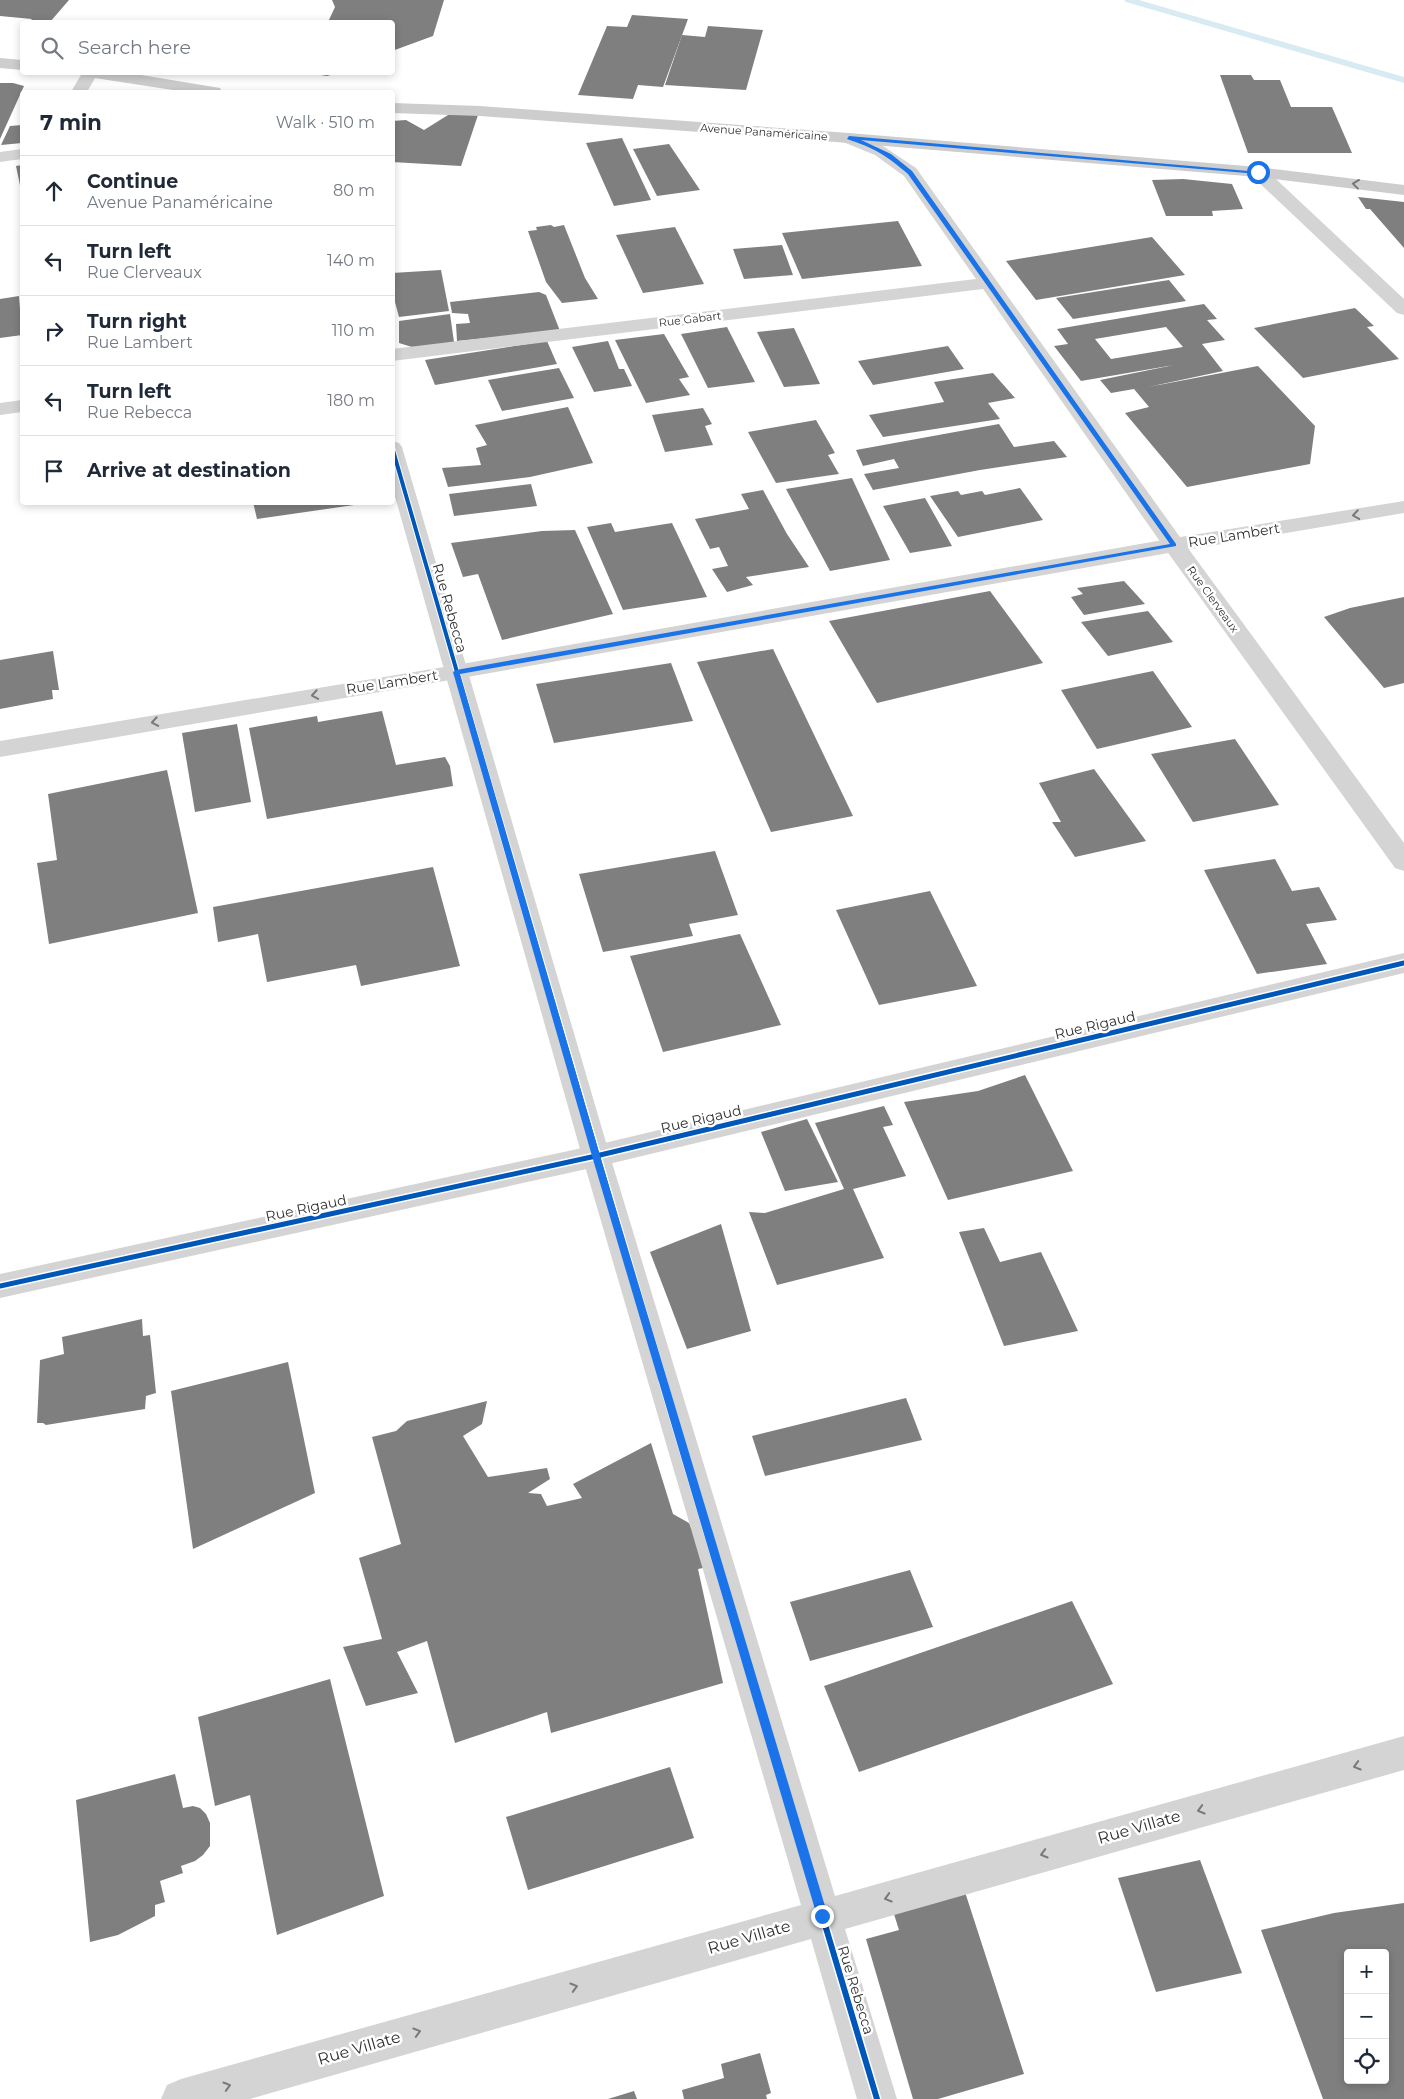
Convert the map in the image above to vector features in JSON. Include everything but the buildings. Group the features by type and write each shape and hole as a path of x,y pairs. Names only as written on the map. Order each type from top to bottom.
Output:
{"main road":[{"path":"0,63 20,65"},
{"path":"102,75 201,90"},
{"name":"Avenue Panaméricaine","path":"395,108 480,111 849,138 1258,172 1404,190"}],"street":[{"path":"81,90 88,75"},
{"name":"Rue Clerveaux","path":"849,138 872,146 889,155 910,172 1174,545 1404,862"},
{"path":"0,156 20,154"},
{"path":"1258,172 1404,309"},
{"name":"Rue Gabart","path":"395,355 987,283"},
{"path":"0,409 20,406"},
{"name":"Rue Rebecca","path":"395,458 596,1156 877,2099"},
{"name":"Rue Lambert","path":"0,749 456,672 1174,545 1404,507"},
{"name":"Rue Rigaud","path":"0,1286 596,1156 1404,963"},
{"name":"Rue Villate","path":"180,2099 1404,1753"}],"waterway":[{"path":"1129,0 1404,80"}],"cycle path":[{"path":"395,457 596,1156 877,2099"},
{"path":"0,1286 596,1156 1404,963"}],"route":[{"path":"822,1916 596,1156 456,672 1174,545 910,172 889,155 872,146 849,138 1258,172"}]}
